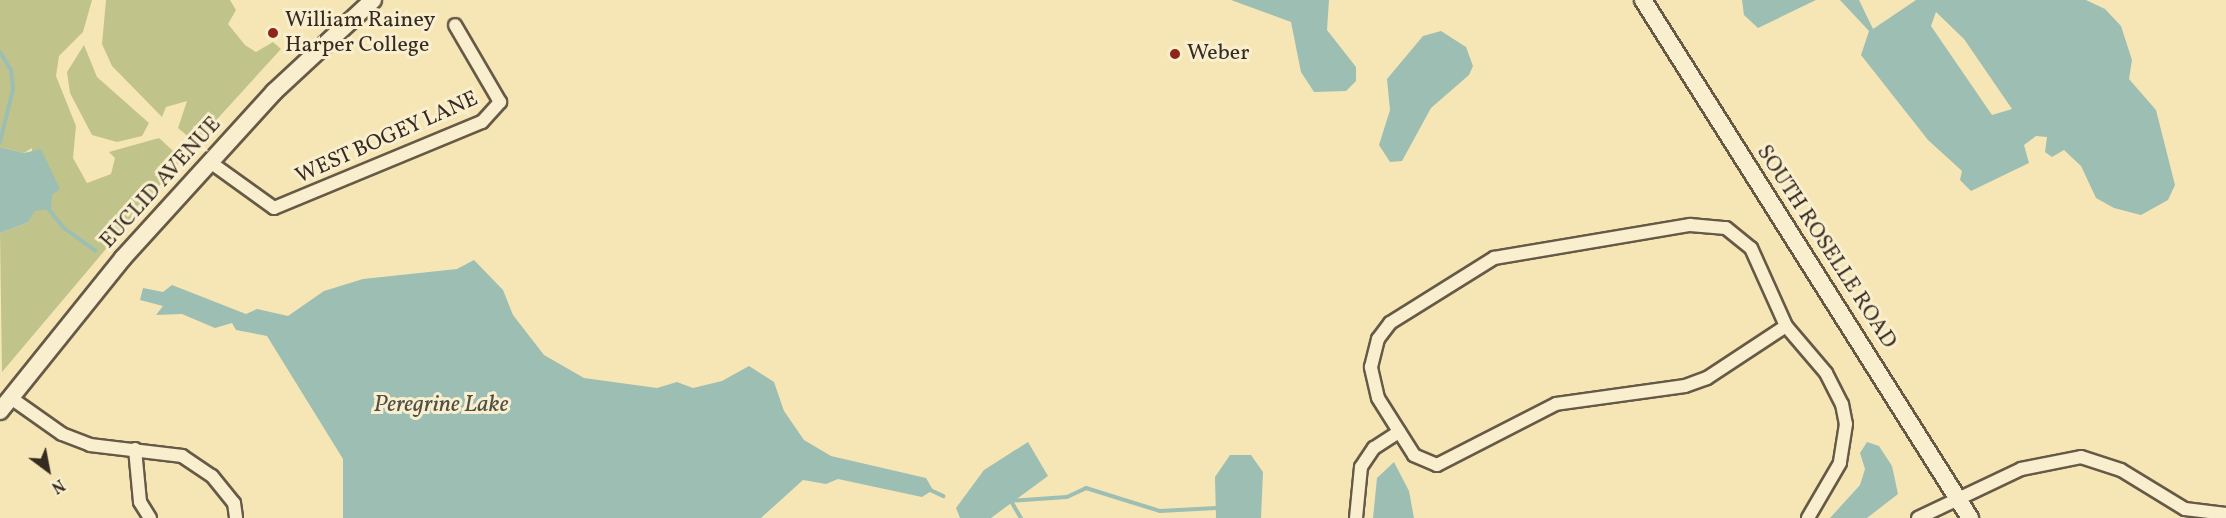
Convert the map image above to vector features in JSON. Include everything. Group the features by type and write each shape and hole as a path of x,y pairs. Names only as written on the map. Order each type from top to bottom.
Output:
{"main road":[{"name":"EUCLID AVENUE","path":"0,411 123,258 210,162 274,92 373,0"},
{"name":"SOUTH ROSELLE ROAD","path":"1643,0 1970,518"}],"street":[{"name":"WEST BOGEY LANE","path":"210,162 274,208 482,122 500,102 455,25"},
{"path":"1786,326 1707,378 1685,386 1556,404 1447,464 1413,455 1398,432 1374,384 1371,367 1378,339 1404,312 1507,254 1628,239 1690,225 1726,228 1751,248 1786,326 1826,373 1846,424 1840,463 1809,518"},
{"path":"11,398 62,434 90,445 182,456 212,476 234,503 236,518"},
{"path":"1356,518 1361,467 1374,448 1398,432"},
{"path":"135,449 140,502 150,518"},
{"path":"1918,518 2021,469 2081,457 2121,470 2185,509 2226,514"}],"green space":[{"path":"0,0 92,0 83,32 59,56 56,76 76,126 73,158 87,183 111,174 115,158 109,152 159,138 182,159 2,372 0,233 27,223 32,148 24,153 0,147"},
{"path":"106,0 230,0 236,10 228,24 245,45 256,52 273,42 281,49 198,140 191,139 178,128 187,101 166,107 162,117 112,66 102,44"},
{"path":"84,45 97,77 149,123 142,136 117,142 92,135 70,93 67,72"}],"water":[{"path":"1231,0 1329,0 1327,30 1356,67 1356,81 1346,91 1314,92 1301,72 1291,22"},
{"path":"1742,0 1816,0 1758,28 1744,15"},
{"path":"1840,0 1859,0 1873,29 1916,0 2086,0 2105,9 2121,26 2132,60 2129,79 2156,110 2175,185 2168,200 2141,215 2114,208 2096,198 2081,166 2064,150 2052,157 2045,152 2047,137 2036,136 2024,145 2029,163 1971,191 1960,180 1962,171 1928,140 1861,55 1869,31","holes":["1936,12 1964,39 2012,109 1992,115 1931,26"]},
{"path":"1441,31 1466,47 1473,66 1469,75 1431,108 1402,161 1390,162 1379,145 1390,110 1387,79 1423,36"},
{"path":"0,147 24,153 41,149 60,189 52,195 51,209 35,211 27,223 0,233"},
{"name":"Peregrine Lake","path":"474,260 503,290 513,315 544,355 584,378 657,388 677,382 693,388 722,381 749,366 774,382 784,411 804,440 831,456 926,478 933,490 922,497 838,479 826,484 803,480 761,518 343,518 343,459 267,336 236,330 232,323 215,328 182,314 156,315 163,306 140,300 143,288 163,292 172,285 246,314 257,309 288,316 324,291 363,279 457,269"},
{"path":"1028,442 1048,476 991,518 960,518 956,508 984,470"},
{"path":"1867,442 1879,446 1892,466 1898,494 1867,518 1830,518 1860,485 1865,469 1860,453"},
{"path":"1230,455 1251,455 1263,472 1261,518 1216,518 1215,477"},
{"path":"1394,462 1409,491 1414,518 1373,518 1377,478"}],"waterway":[{"path":"0,52 11,70 13,89 0,142"},
{"path":"46,206 64,228 96,251"},
{"path":"1007,501 1067,497 1086,488 1160,511 1216,508"},
{"path":"928,489 943,496"},
{"path":"1011,501 1021,518"}],"place":[{"name":"William Rainey Harper College","path":"273,33"},
{"name":"Weber","path":"1175,54"}]}
